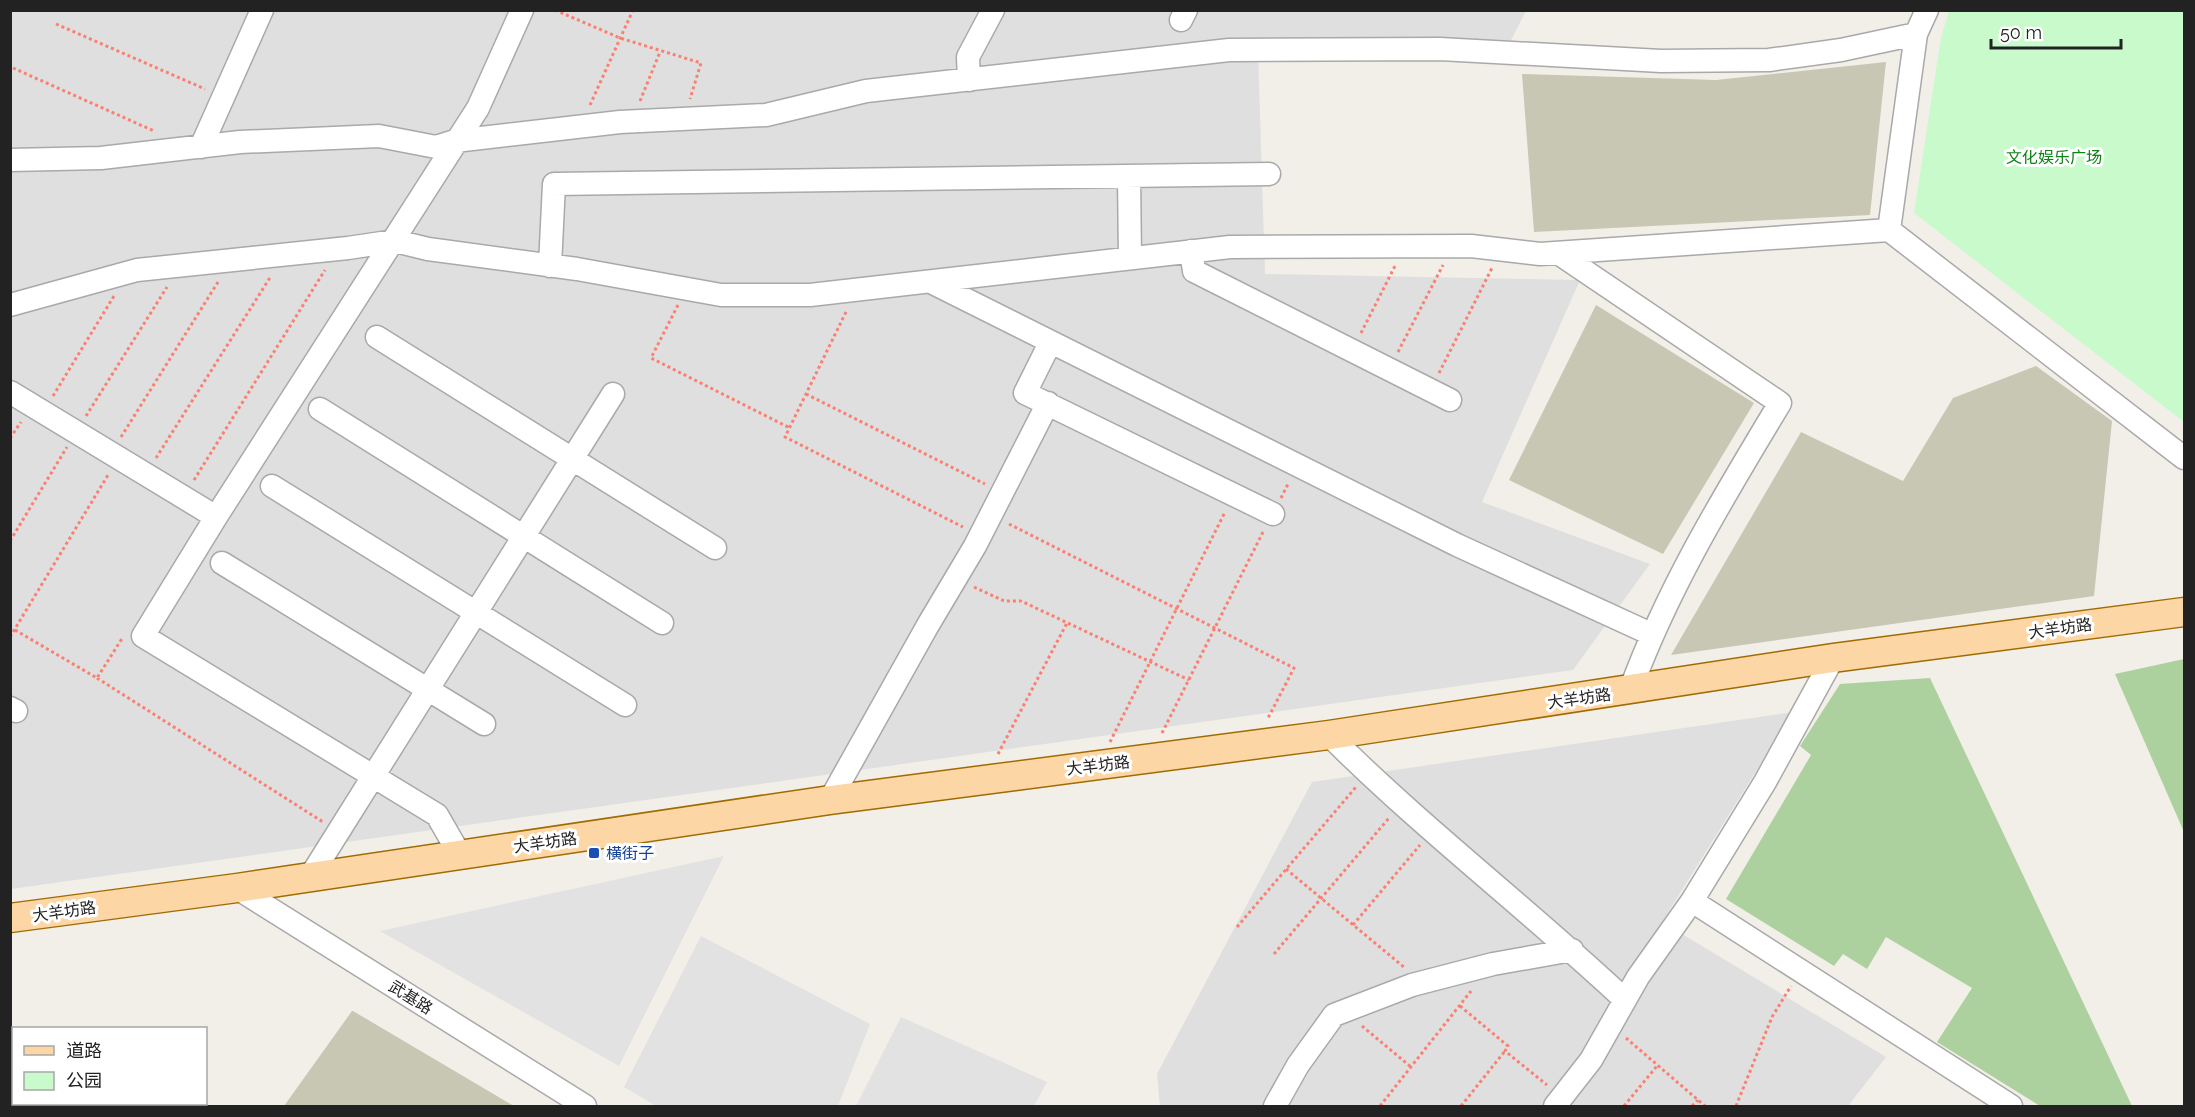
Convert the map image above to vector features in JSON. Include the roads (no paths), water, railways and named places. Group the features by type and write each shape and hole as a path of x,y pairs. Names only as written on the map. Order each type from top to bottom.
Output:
{"main road":[{"name":"大羊坊路","path":"10,918 237,888 831,800 1329,735 1630,691 1833,658 2184,612"}],"street":[{"path":"201,147 262,10"},
{"path":"460,855 437,815 143,636 216,517 395,241 455,141 478,108 522,10"},
{"path":"969,80 968,57 993,10"},
{"path":"1889,230 1916,34 1927,10"},
{"path":"10,160 101,158 240,142 379,136 436,147 455,141 580,126 632,121 766,115 866,91 1229,50 1440,49 1661,61 1769,60 1842,50 1916,34"},
{"path":"550,266 554,184 1269,174"},
{"path":"1129,176 1130,258"},
{"path":"10,305 129,272 395,241 428,249 550,266 721,296 810,295 856,291 1230,247 1452,246 1540,254 1889,230 2184,458"},
{"path":"1191,251 1194,272 1450,400"},
{"path":"1558,253 1780,403 1690,556 1651,634 1630,691"},
{"path":"933,283 1457,545 1651,634"},
{"path":"376,337 715,548"},
{"path":"1050,343 1025,393 1273,514"},
{"path":"10,392 216,517"},
{"path":"310,877 613,394"},
{"path":"831,800 981,536 1048,403"},
{"path":"320,409 662,623"},
{"path":"272,486 625,705"},
{"path":"222,563 484,724"},
{"path":"1559,1102 1591,1060 1638,977 1692,901 1765,782 1833,658"},
{"path":"1329,735 1368,773 1572,950 1625,1000"},
{"name":"武基路","path":"237,888 585,1107"},
{"path":"1692,901 2011,1107"},
{"path":"1275,1107 1298,1065 1334,1015 1423,983 1493,964 1572,950"}],"place":[{"name":"横街子","path":"594,853"}],"park label":[{"name":"文化娱乐广场","path":"2054,157"}]}
